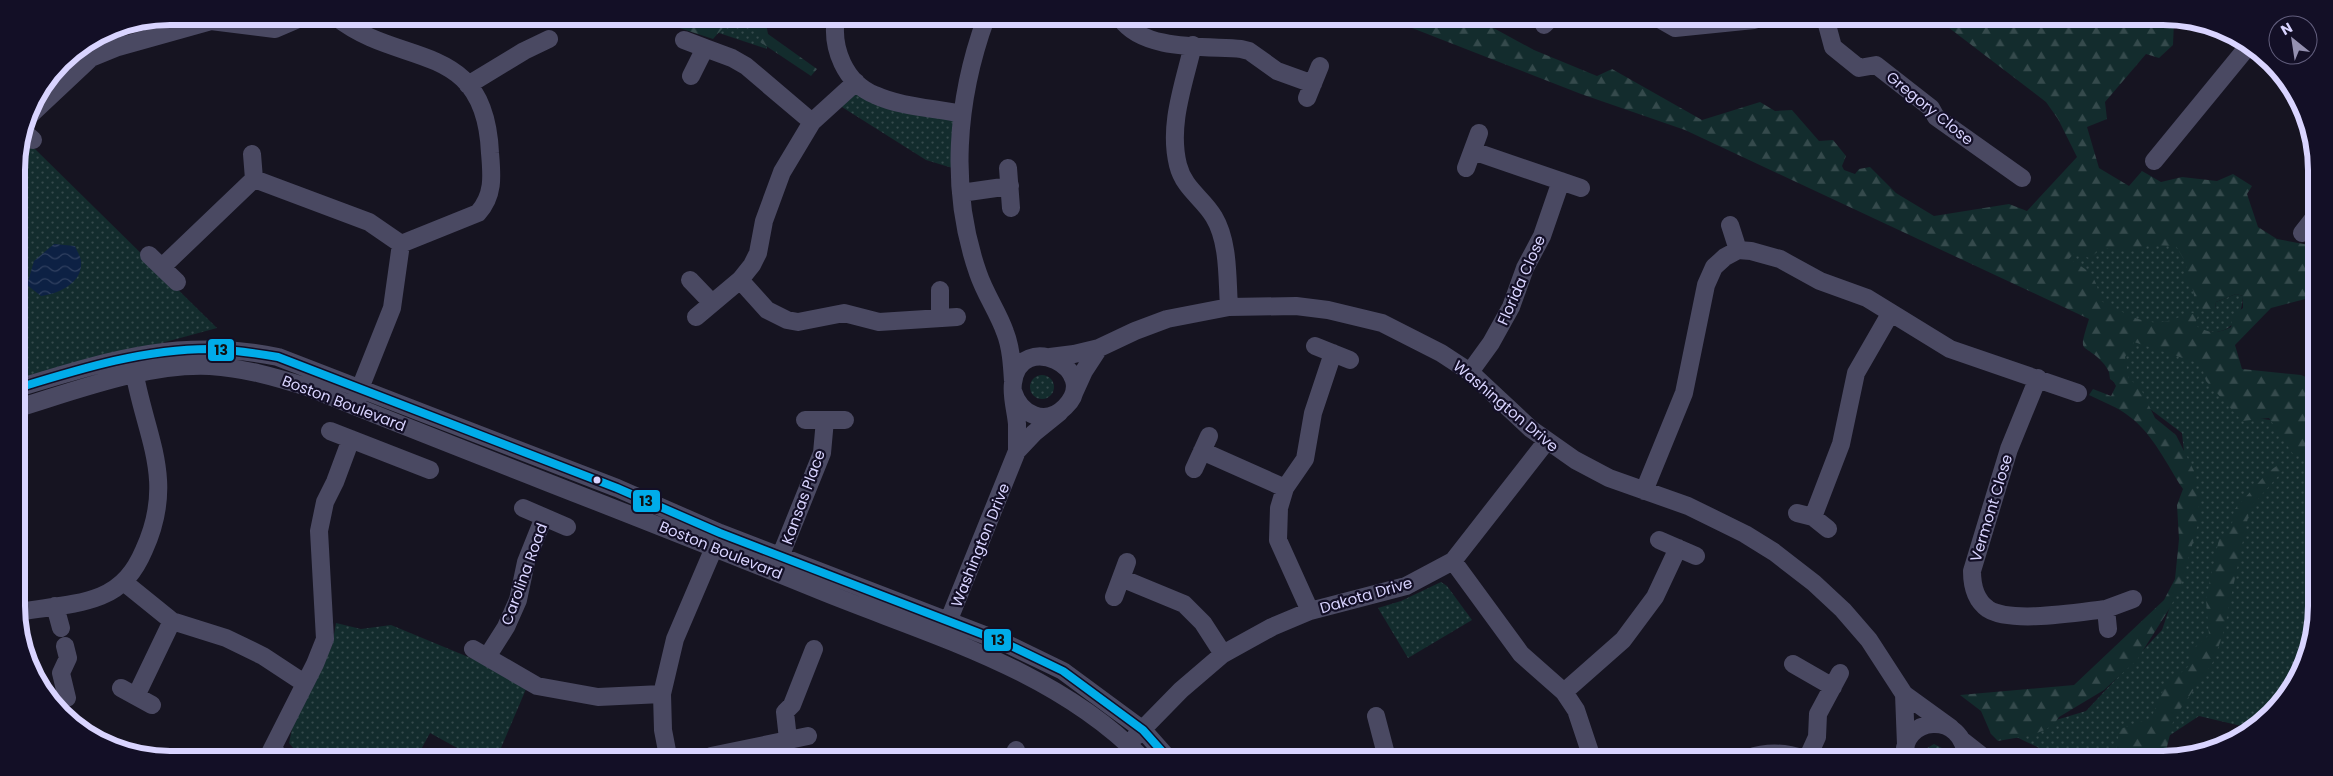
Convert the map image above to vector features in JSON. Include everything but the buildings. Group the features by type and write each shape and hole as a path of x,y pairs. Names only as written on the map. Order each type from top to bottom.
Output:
{"street":[{"path":"41,105 91,58 118,47 191,25"},
{"path":"249,25 275,29 284,25"},
{"path":"347,25 363,36 380,43 426,56 444,64 468,85 484,111 490,134 492,177 489,197 478,214 401,244"},
{"path":"835,25 834,36 841,61 864,90 884,99 962,114"},
{"name":"Washington Drive","path":"984,25 969,72 962,114 959,141 961,193 968,238 978,272 1006,333 1011,356 1017,451"},
{"path":"1126,25 1141,36 1170,43 1249,51 1310,91 1320,66"},
{"path":"1669,25 1674,28 1704,25"},
{"name":"Gregory Close","path":"1827,25 1833,47 1859,68 1876,65 1931,108 1936,117 2022,178"},
{"path":"468,85 524,51 549,40"},
{"path":"684,40 732,58 746,66 812,122"},
{"path":"1193,45 1176,116 1175,149 1183,180 1214,216 1219,226 1223,239 1229,307"},
{"path":"691,76 705,48"},
{"path":"2154,161 2245,50"},
{"path":"696,317 740,280 752,265 758,253 764,221 782,172 812,122 856,82"},
{"path":"1466,168 1479,133"},
{"path":"1473,151 1581,188"},
{"path":"252,154 254,178"},
{"path":"1008,168 1011,208"},
{"path":"254,178 369,222 401,244"},
{"path":"177,282 156,261 254,178"},
{"name":"Florida Close","path":"1470,372 1491,343 1511,307 1526,268 1542,236 1561,181"},
{"path":"961,193 1010,186"},
{"path":"1730,225 1738,250"},
{"path":"2302,233 2308,226"},
{"path":"356,398 392,308 401,244"},
{"path":"1644,491 1684,393 1706,285 1714,267 1725,257 1738,250 1750,251 1780,259 1820,281 1867,298 1890,314 1950,349 2078,393"},
{"path":"690,280 712,303"},
{"path":"740,280 767,310 787,320 798,322 844,314 879,322 948,317 940,290"},
{"name":"Washington Drive","path":"1045,357 1074,354 1099,348 1135,331 1167,319 1229,307 1296,306 1328,310 1382,323 1441,353 1470,372 1546,442 1609,478 1688,506 1745,534 1774,552 1814,583 1842,610 1868,640 1904,694 1950,728 1963,741"},
{"path":"1828,529 1805,515 1841,444 1856,373 1890,314"},
{"path":"1006,333 1045,357 1066,367 1072,376 1072,396"},
{"path":"1316,346 1350,360"},
{"name":"Boston Boulevard","path":"25,386 132,356 170,350 210,348 243,350 278,357 356,398 496,461 717,540 778,564 949,621 1005,642 1063,671 1142,730 1161,751"},
{"path":"1045,357 1022,364 1013,386 1021,408 1030,414 1045,417 1060,412 1067,405 1084,371 1099,348"},
{"path":"1310,611 1278,540 1279,508 1285,488 1305,459 1313,413 1333,353"},
{"path":"25,611 101,596 125,582 139,562 148,541 156,520 159,498 157,462 134,375 132,356"},
{"name":"Boston Boulevard","path":"25,406 134,375 170,368 209,366 272,376 307,387 356,398 504,446 617,488 717,540"},
{"name":"Vermont Close","path":"2038,378 2009,449 1972,571 1975,591 1988,609 2013,615 2071,615 2106,609 2133,600"},
{"name":"Washington Drive","path":"941,639 1017,451 1034,433 1060,412"},
{"path":"805,420 845,420"},
{"name":"Kansas Place","path":"778,564 822,453 825,420"},
{"path":"330,431 430,470"},
{"path":"273,751 271,750 324,640 319,567 321,521 325,502 335,482 351,439"},
{"name":"Dakota Drive","path":"1128,744 1181,690 1223,654 1272,627 1310,611 1406,586 1453,561 1546,442"},
{"path":"1194,469 1205,444 1285,488"},
{"path":"496,461 504,446"},
{"name":"Carolina Road","path":"523,508 567,526"},
{"name":"Carolina Road","path":"544,517 526,562 518,600 506,627 480,653 537,686 598,697 662,694"},
{"path":"667,751 663,730 662,694 675,639 717,540"},
{"path":"1659,540 1696,556"},
{"path":"1564,692 1623,640 1655,597 1678,548"},
{"path":"1453,561 1521,654 1564,692 1576,710 1590,751"},
{"name":"Boston Boulevard","path":"778,564 941,639 998,661 1053,688 1100,719 1135,751"},
{"path":"1114,596 1124,570 1184,604 1203,623 1223,654"},
{"path":"125,582 172,621 226,638 263,656 304,683"},
{"path":"56,606 61,628"},
{"path":"2106,609 2108,629"},
{"path":"152,705 128,692 172,621"},
{"path":"65,646 68,658 61,673 68,698"},
{"path":"788,739 785,712 792,705 814,649"},
{"path":"1793,664 1836,680 1818,714 1817,737 1809,751"},
{"path":"1904,694 1905,751"},
{"path":"1376,716 1385,751"},
{"path":"1906,751 1916,730 1933,724 1950,728"},
{"path":"734,751 808,736"},
{"path":"1963,741 1965,751"},
{"path":"1963,741 1976,751"}],"green space":[{"path":"670,25 726,25 713,39"},
{"path":"695,25 764,25 767,49"},
{"path":"750,25 766,25 768,34 817,69 811,76 760,42 758,32"},
{"path":"1404,25 1488,25 1534,50 1597,76 1612,69 1702,120 1760,102 1775,111 1792,110 1819,141 1833,140 1846,156 1842,166 1844,170 1855,174 1859,169 1870,167 1896,193 1934,216 2009,204 2027,211 2077,157 2058,119 2046,102 1945,25 2174,26 2173,45 2159,58 2146,54 2105,102 2107,119 2087,127 2099,168 2129,186 2142,171 2161,182 2182,177 2217,181 2233,174 2252,186 2247,194 2258,227 2277,239 2308,245 2308,298 2271,308 2235,345 2242,369 2301,375 2308,378 2308,458 2293,454 2269,418 2242,421 2206,381 2201,364 2134,342 2125,357 2129,379 2140,387 2155,418 2176,435 2194,471 2196,489 2203,496 2198,505 2201,513 2181,585 2171,606 2137,660 2104,690 2059,717 2048,728 2040,732 1998,741 1991,734 1981,711 1960,695 2074,685 2164,600 2175,579 2179,539 2177,505 2183,489 2153,441 2138,424 2120,410 2089,395 2093,389 2111,396 2116,386 2104,364 2084,347 2083,339 2089,319 1685,130 1581,94","holes":["2150,245 2176,246 2187,265 2184,275 2193,290 2195,302 2203,309 2215,309 2216,302 2236,294 2243,296 2243,308 2233,315 2231,327 2217,332 2205,330 2195,325 2198,315 2189,312 2165,322 2144,321 2124,313 2101,301 2097,285 2088,271 2069,259 2075,252 2089,258 2103,248 2129,252"]},
{"path":"856,82 962,114 959,170 926,160 834,102"},
{"path":"28,143 35,149 217,328 25,380 25,161"},
{"path":"2175,228 2215,309 2216,302 2236,294 2243,296 2240,312 2233,324 2221,331 2205,331 2243,416 2308,425 2307,625 2297,661 2289,678 2272,702 2244,727 2199,716 2149,751 2045,751 2010,734 2086,711 2162,630 2193,538 2182,433 2110,379 2101,320 2058,258 2074,243"},
{"path":"1037,375 1047,375 1054,382 1054,392 1047,399 1037,399 1030,392 1030,382"},
{"path":"2281,463 2287,466 2250,508 2223,634 2213,662 2174,718 2166,751 2116,751 2120,729 2151,718 2165,686 2190,665 2190,651 2209,635 2206,599 2219,539 2231,530 2234,510 2268,472"},
{"path":"1441,582 1447,586 1472,620 1408,658 1378,608 1401,601"},
{"path":"336,623 361,629 391,625 529,682 500,751 463,751 430,733 420,751 296,751 289,743 293,724 332,646"},
{"path":"1934,744 1944,749 1944,751 1924,751"}],"water":[{"path":"54,244 75,246 80,256 81,269 78,276 68,286 55,293 41,296 27,285 34,261"}],"transit line":[{"name":"13","path":"25,386 112,361 160,352 209,349 278,357 617,488 720,533 1005,643 1063,671 1143,730 1162,751"}]}
